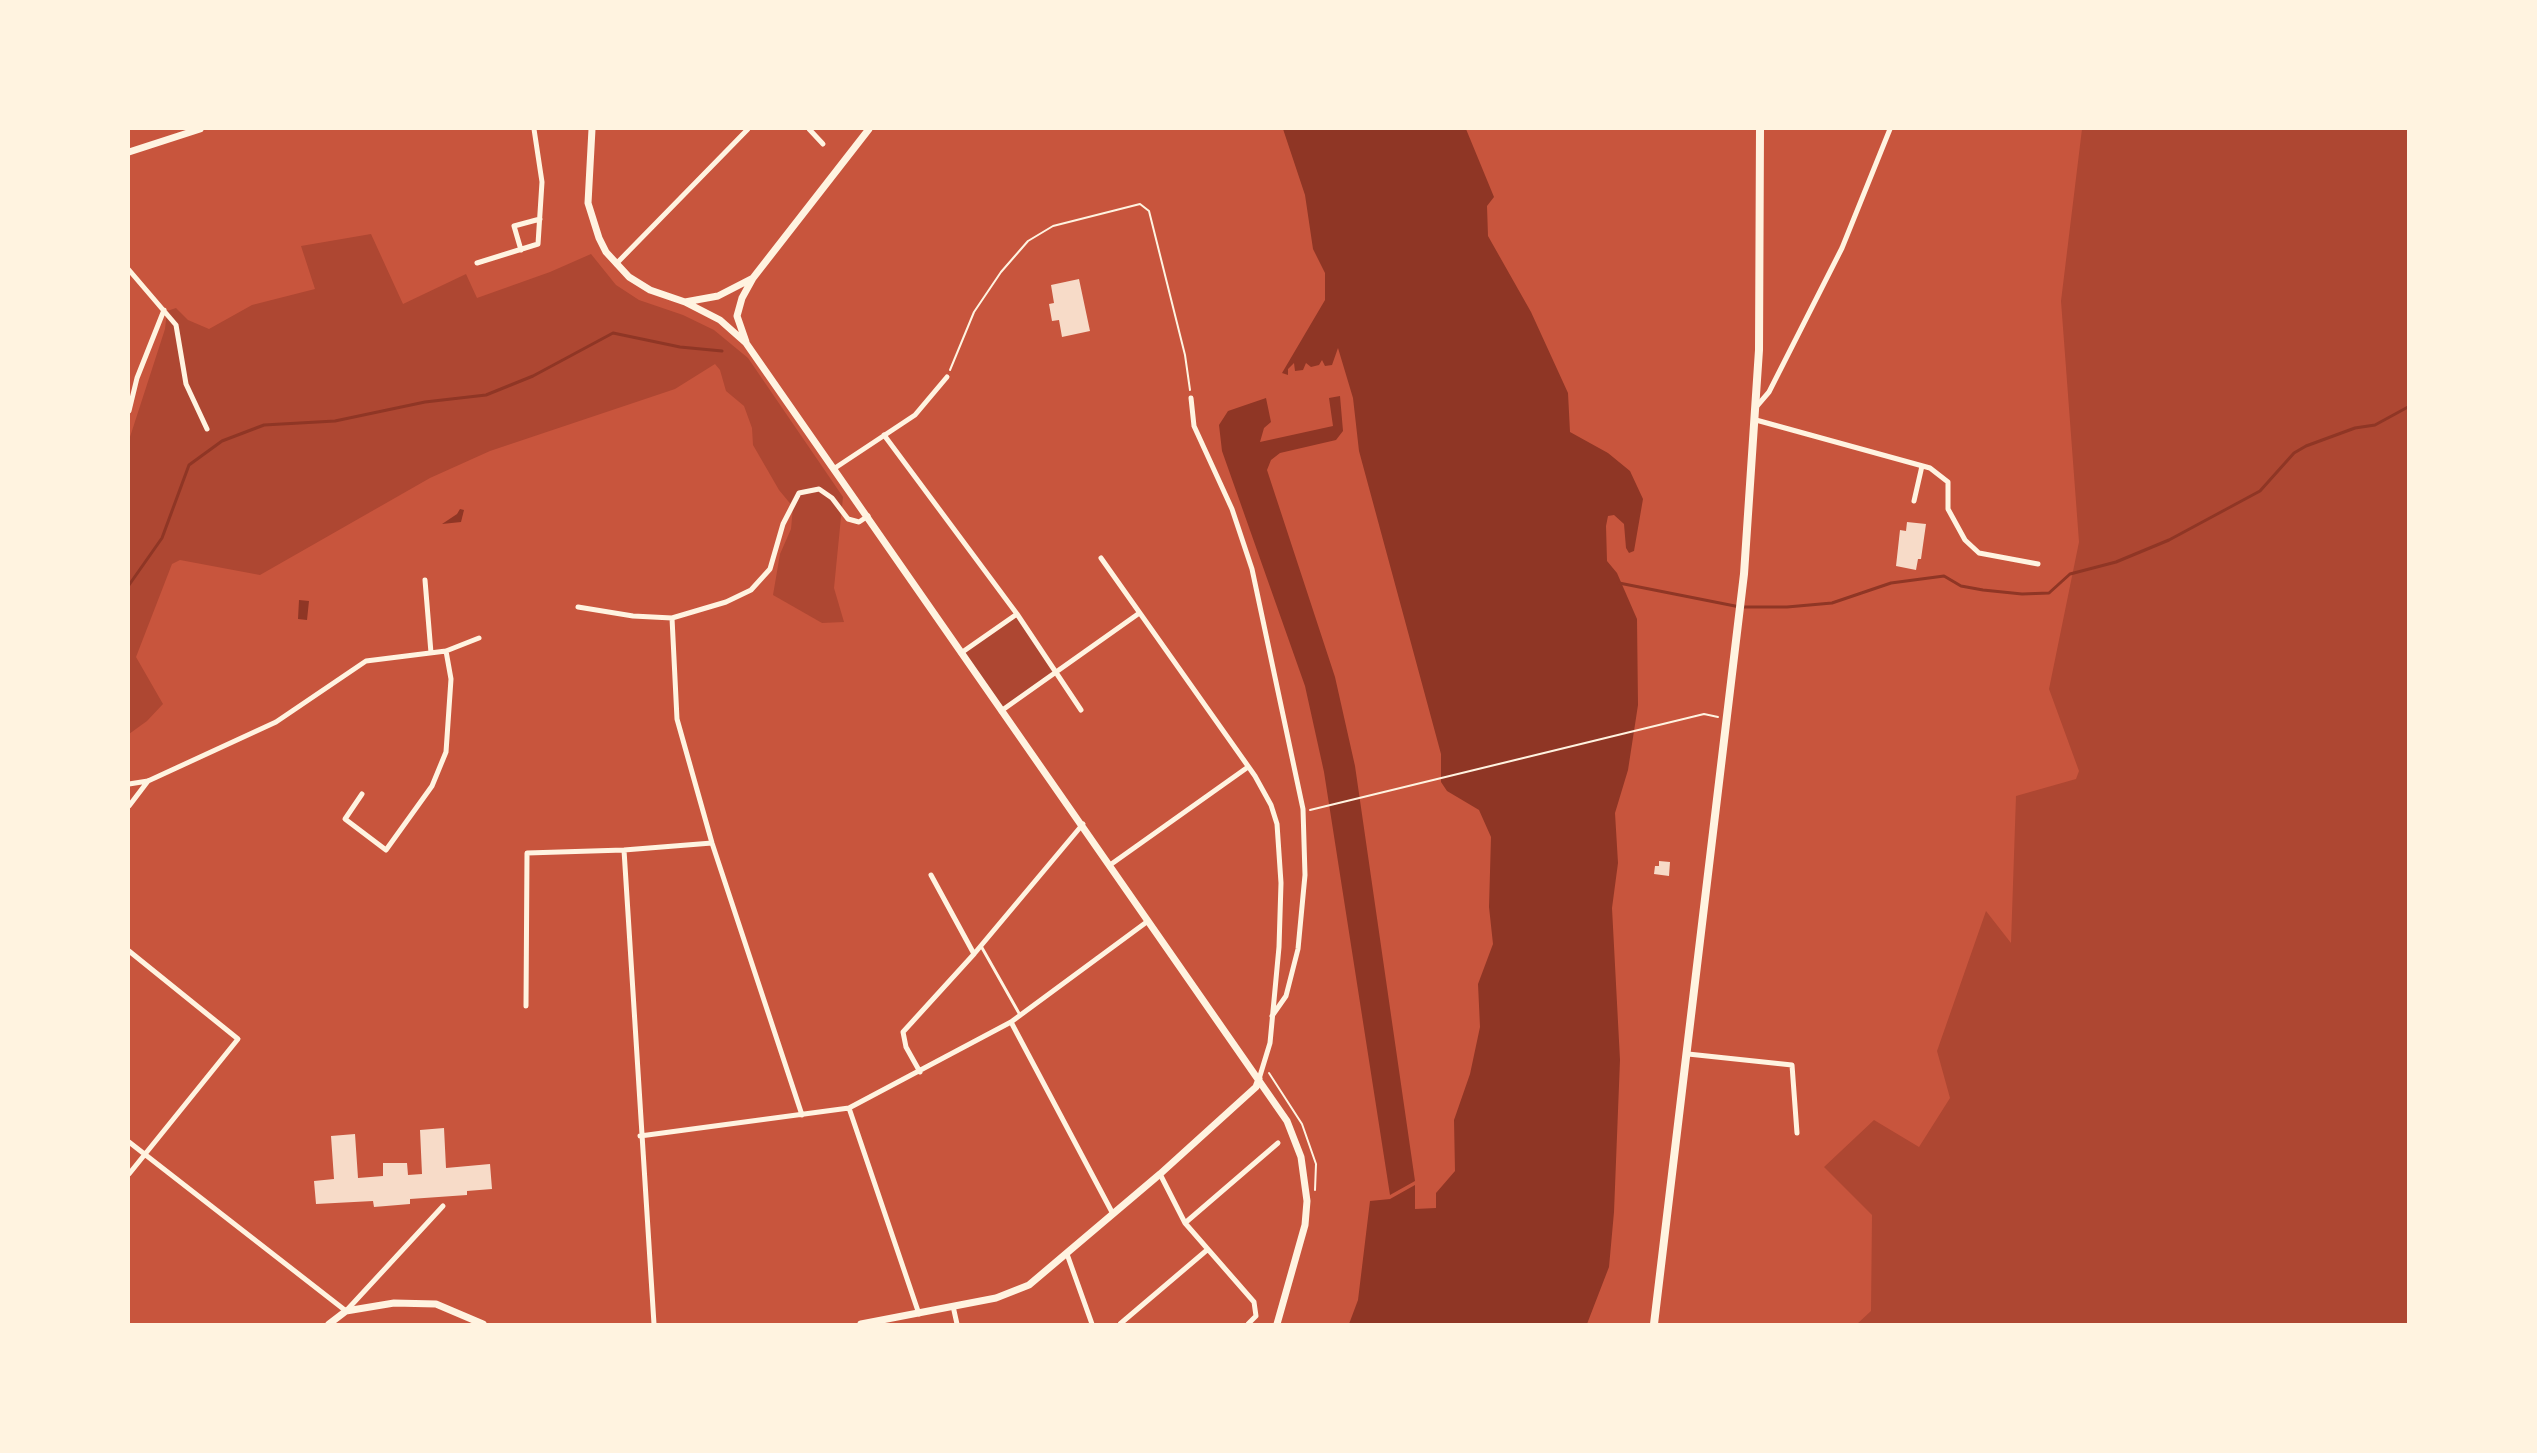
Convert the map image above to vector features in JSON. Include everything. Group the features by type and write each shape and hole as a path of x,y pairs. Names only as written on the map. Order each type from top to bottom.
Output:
{"main road":[{"path":"1654,1324 1741,600 1757,406 1760,129"}],"street":[{"path":"129,152 200,129"},
{"path":"477,263 538,244 542,182 534,129"},
{"path":"592,129 588,203 599,238 616,264 629,277 650,290 685,302 720,320 746,343 835,468 1001,711 1083,824 1259,1079 1294,1136 1302,1157 1307,1201 1305,1225 1277,1324"},
{"path":"616,264 748,129"},
{"path":"809,129 823,144"},
{"path":"746,343 737,316 741,298 753,278 869,129"},
{"path":"1757,406 1769,392 1842,248 1890,129"},
{"path":"521,250 514,226 540,219"},
{"path":"129,270 176,324 186,384 207,429"},
{"path":"685,302 718,296 753,278"},
{"path":"129,411 137,378 164,310"},
{"path":"835,468 915,415 947,377"},
{"path":"1191,398 1194,426 1232,509 1252,569 1303,809 1305,875 1298,949 1286,996 1272,1016"},
{"path":"1756,420 1930,468 1948,482 1948,509 1965,540 1979,553 2038,564"},
{"path":"884,435 1017,614 1081,710"},
{"path":"1914,501 1922,466"},
{"path":"578,607 633,616 672,618 726,602 751,590 770,569 783,524 799,493 819,489 832,498 848,519 859,522 868,516"},
{"path":"861,1324 1014,1293 1045,1275 1256,1087 1259,1079 1270,1043 1279,947 1281,883 1277,824 1264,790 1138,614 1101,558"},
{"path":"425,580 431,652"},
{"path":"961,653 1017,614"},
{"path":"1001,711 1138,614"},
{"path":"672,618 677,720 712,843 802,1115"},
{"path":"129,784 148,781 276,722 366,661 446,651 479,638"},
{"path":"362,794 345,819 386,850 432,786 446,752 451,679 446,651"},
{"path":"1110,865 1248,767"},
{"path":"129,806 148,781"},
{"path":"920,1072 906,1047 903,1032 974,954 1083,824"},
{"path":"526,1006 527,853 624,850 712,843"},
{"path":"624,850 640,1136 654,1324"},
{"path":"932,875 974,954"},
{"path":"640,1136 849,1108 1011,1022 1148,921"},
{"path":"129,951 238,1039 129,1174"},
{"path":"1011,1022 1113,1214"},
{"path":"1688,1054 1792,1065 1797,1133"},
{"path":"849,1108 919,1314"},
{"path":"129,1142 346,1311 394,1303 436,1304 483,1324"},
{"path":"1185,1223 1278,1143"},
{"path":"1160,1174 1185,1223 1254,1302 1256,1316 1248,1324"},
{"path":"329,1324 346,1311 443,1206"},
{"path":"1120,1324 1207,1250"},
{"path":"1067,1254 1092,1324"},
{"path":"953,1306 957,1324"}],"lane":[{"path":"981,945 1020,1015"}],"path":[{"path":"947,377 974,312 1001,272 1028,241 1053,226 1140,204 1149,211 1185,355 1191,398"},
{"path":"1314,810 1704,714 1727,718"}],"shaded area":[{"path":"1283,129 1466,129 1494,197 1487,206 1488,236 1531,312 1568,393 1570,432 1608,453 1630,471 1643,499 1634,551 1629,553 1626,548 1624,524 1614,515 1608,516 1606,526 1607,561 1617,573 1637,619 1638,705 1628,770 1615,813 1618,863 1612,908 1620,1060 1614,1212 1609,1267 1587,1324 1349,1324 1358,1300 1370,1201 1390,1199 1415,1185 1415,1209 1436,1208 1436,1193 1455,1171 1454,1120 1470,1074 1480,1027 1478,984 1493,944 1489,907 1491,837 1479,810 1447,791 1441,782 1441,754 1359,451 1353,398 1338,348 1332,365 1325,366 1322,360 1319,365 1311,367 1306,363 1303,370 1295,371 1294,363 1288,369 1288,375 1282,373 1325,300 1325,273 1313,249 1305,195"},
{"path":"2082,129 2408,129 2408,1324 1857,1324 1871,1311 1872,1215 1824,1167 1874,1120 1919,1147 1950,1098 1937,1051 1986,911 2011,943 2016,796 2076,779 2079,771 2049,689 2079,542 2061,301"},
{"path":"371,234 403,304 466,274 477,298 550,272 591,254 616,285 639,300 683,315 714,330 748,358 843,497 834,588 844,622 822,623 773,595 780,554 791,529 793,507 779,490 753,445 752,428 744,406 726,391 720,370 715,364 675,389 490,451 430,478 260,575 180,560 172,564 136,657 163,704 147,721 129,734 129,440 165,329 167,311 176,308 188,320 209,329 252,305 315,289 301,246"},
{"path":"1340,396 1343,431 1336,440 1280,453 1271,460 1267,470 1335,677 1355,766 1415,1181 1390,1195 1324,772 1305,686 1222,451 1219,425 1228,411 1266,398 1271,422 1264,428 1260,442 1333,426 1329,398"},
{"path":"460,509 464,510 461,522 442,524 457,514"},
{"path":"299,600 309,601 307,620 298,619"},
{"path":"1017,614 1056,673 1001,711 961,653"}],"building":[{"path":"1079,279 1090,331 1062,337 1059,320 1052,321 1049,304 1054,303 1051,285"},
{"path":"1907,522 1926,524 1921,559 1918,559 1916,570 1896,566 1900,530 1906,531"},
{"path":"1659,861 1670,862 1669,876 1654,874 1655,866 1659,866"},
{"path":"444,1128 446,1168 490,1164 492,1189 467,1191 467,1195 410,1199 410,1204 374,1207 373,1201 316,1204 314,1181 334,1179 331,1136 355,1134 358,1178 383,1176 383,1163 407,1163 408,1175 422,1174 420,1130"}],"waterway":[{"path":"129,585 162,538 189,465 222,441 264,425 335,421 425,402 486,395 533,376 613,333 680,347 722,351"},
{"path":"1619,583 1740,607 1787,607 1832,603 1891,583 1944,576 1961,586 1983,590 2022,594 2049,593 2070,574 2116,562 2169,540 2260,491 2294,453 2306,446 2355,428 2375,425 2408,407"}]}
